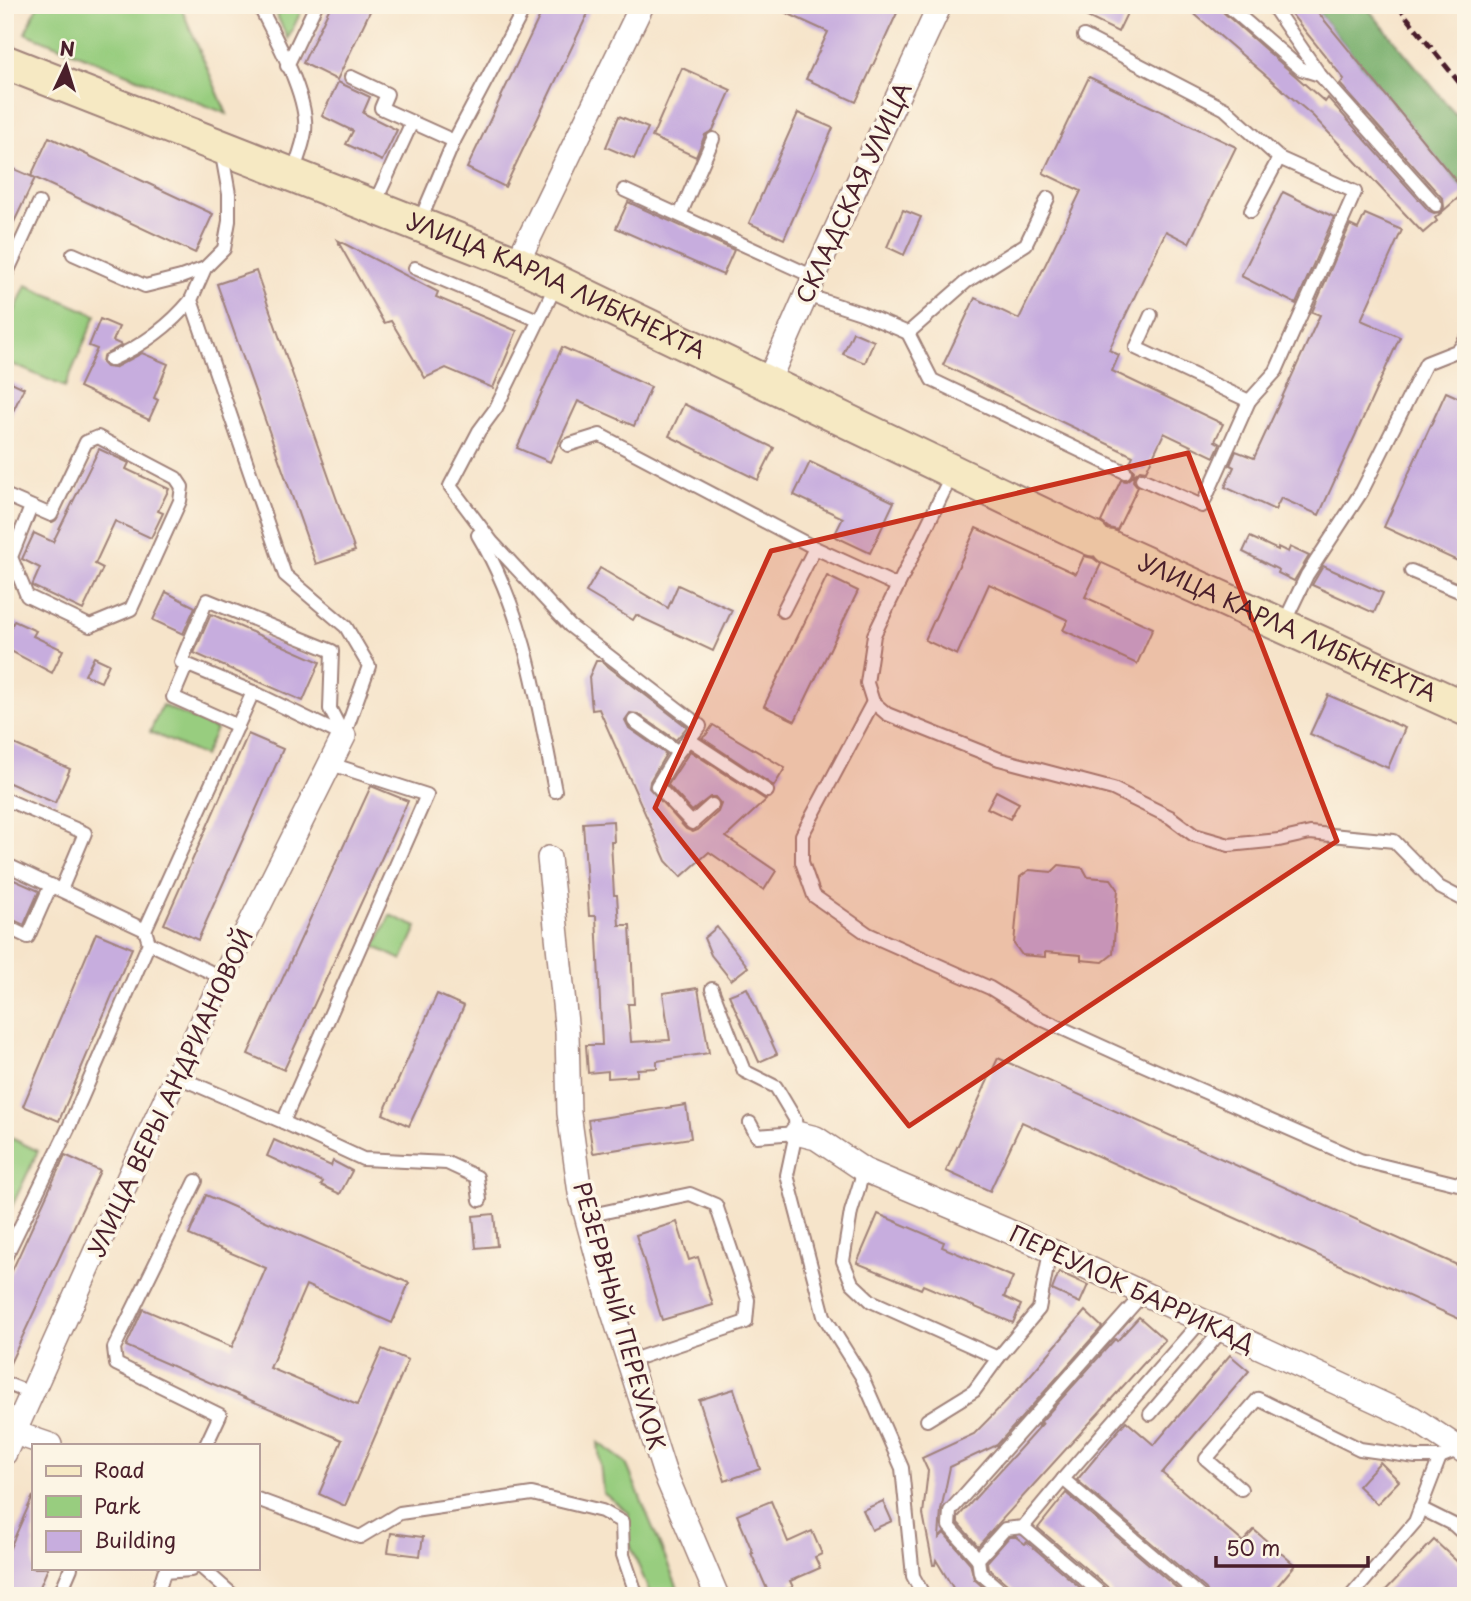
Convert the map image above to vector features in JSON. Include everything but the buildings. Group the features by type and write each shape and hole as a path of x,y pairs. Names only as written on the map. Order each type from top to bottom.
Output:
{"main road":[{"name":"УЛИЦА КАРЛА ЛИБКНЕХТА","path":"5,62 374,205 517,264 1101,543 1466,709"}],"street":[{"path":"517,264 642,5"},
{"name":"СКЛАДСКАЯ УЛИЦА","path":"768,382 940,5"},
{"name":"УЛИЦА ВЕРЫ АНДРИАНОВОЙ","path":"10,1443 133,1168 223,978 344,736"},
{"name":"РЕЗЕРВНЫЙ ПЕРЕУЛОК","path":"549,858 567,1033 569,1113 580,1193 664,1471 717,1596"},
{"name":"ПЕРЕУЛОК БАРРИКАД","path":"796,1133 816,1138 864,1170 1050,1251 1413,1418 1455,1453"},
{"path":"10,1443 32,1444"}],"lane":[{"path":"259,5 304,110 305,130 293,174"},
{"path":"287,66 316,5"},
{"path":"419,223 454,141 526,5"},
{"path":"1227,5 1301,69 1320,75"},
{"path":"1272,5 1320,75 1436,205"},
{"path":"1084,36 1226,109 1279,158 1355,192 1276,372 1249,401 1202,506 1142,479"},
{"path":"351,77 387,94 381,108 454,141"},
{"path":"374,205 412,122"},
{"path":"680,215 713,139"},
{"path":"110,360 154,337 191,300 205,268 224,249 229,221 229,194 220,146"},
{"path":"1251,211 1279,158"},
{"path":"624,190 680,215 861,313 908,333 932,380 1125,472"},
{"path":"908,333 966,282 1026,244 1048,198"},
{"path":"5,276 39,203"},
{"path":"73,254 145,286 205,268"},
{"path":"415,268 538,320"},
{"path":"450,486 479,431 496,408 557,282"},
{"path":"191,300 285,575 346,627 369,666 344,736"},
{"path":"1150,314 1136,348 1249,401"},
{"path":"1283,626 1307,575 1362,491 1426,363 1459,350 1466,340"},
{"path":"568,445 600,435 815,548 898,586"},
{"path":"5,495 51,516 86,442 98,437 176,478 182,487 180,501 131,609 90,626 27,596 11,557 31,507"},
{"path":"953,472 874,635 867,683 873,702 887,714 999,759 1113,789 1170,817 1194,835 1230,845 1279,840 1310,833 1394,841 1439,887 1466,901"},
{"path":"450,486 492,542 570,626 700,726 688,738 657,786 692,823 712,805"},
{"path":"450,486 486,547 530,662 555,790"},
{"path":"783,611 815,548"},
{"path":"1411,571 1466,594"},
{"path":"207,600 332,652 330,709 344,736 253,692 181,662 207,600"},
{"path":"187,664 173,697 238,726"},
{"path":"5,1258 69,1127 149,943 145,930 253,692"},
{"path":"873,702 802,835 802,862 814,896 868,934 990,988 1037,1017 1132,1060 1360,1160 1466,1186"},
{"path":"634,721 678,752"},
{"path":"688,738 767,792"},
{"path":"283,1122 427,794 331,764"},
{"path":"5,799 85,833 28,937 5,926"},
{"path":"5,864 145,930"},
{"path":"149,943 223,978"},
{"path":"712,989 744,1071 776,1087 795,1119 796,1133 787,1175 824,1316 862,1377 902,1468 913,1576 924,1596"},
{"path":"178,1077 363,1159 447,1163 477,1177 480,1200"},
{"path":"750,1124 757,1136 796,1133"},
{"path":"864,1170 851,1212 843,1261 852,1283 871,1301 998,1358"},
{"path":"196,1181 114,1348 116,1364 220,1415 206,1444"},
{"path":"586,1216 690,1194 716,1205 748,1300 746,1322 629,1361"},
{"path":"927,1420 974,1391 1039,1309 1050,1251"},
{"path":"1007,1596 980,1573 978,1559 949,1526 950,1511 1142,1295"},
{"path":"978,1559 1005,1529 1023,1527 1201,1321"},
{"path":"1150,1414 1222,1330"},
{"path":"5,1383 33,1394"},
{"path":"1241,1489 1206,1459 1258,1399 1360,1449 1416,1457 1455,1453"},
{"path":"1351,1596 1415,1522 1420,1508 1455,1453"},
{"path":"1063,1479 1200,1596"},
{"path":"259,1500 359,1538 400,1513 532,1494 602,1511 622,1522 623,1555 636,1596"},
{"path":"1420,1508 1454,1525 1466,1536"},
{"path":"1023,1527 1104,1596"},
{"path":"59,1596 70,1570"},
{"path":"158,1596 163,1572 191,1570"},
{"path":"204,1570 234,1596"}],"highlighted area":[{"path":"1188,453 1337,841 909,1126 655,808 771,551"}],"green space":[{"path":"38,5 180,5 227,114 25,33"},
{"path":"272,5 304,5 288,39"},
{"path":"1312,5 1365,5 1466,127 1466,223 1465,192"},
{"path":"26,285 96,315 65,387 5,361 5,333"},
{"path":"162,705 216,729 204,756 150,732"},
{"path":"390,915 417,927 402,960 375,947"},
{"path":"7,1136 38,1151 7,1217 5,1140"},
{"path":"598,1442 626,1463 681,1596 651,1596 625,1533 629,1513 603,1493"}],"railway":[{"path":"1397,5 1466,91"}]}
